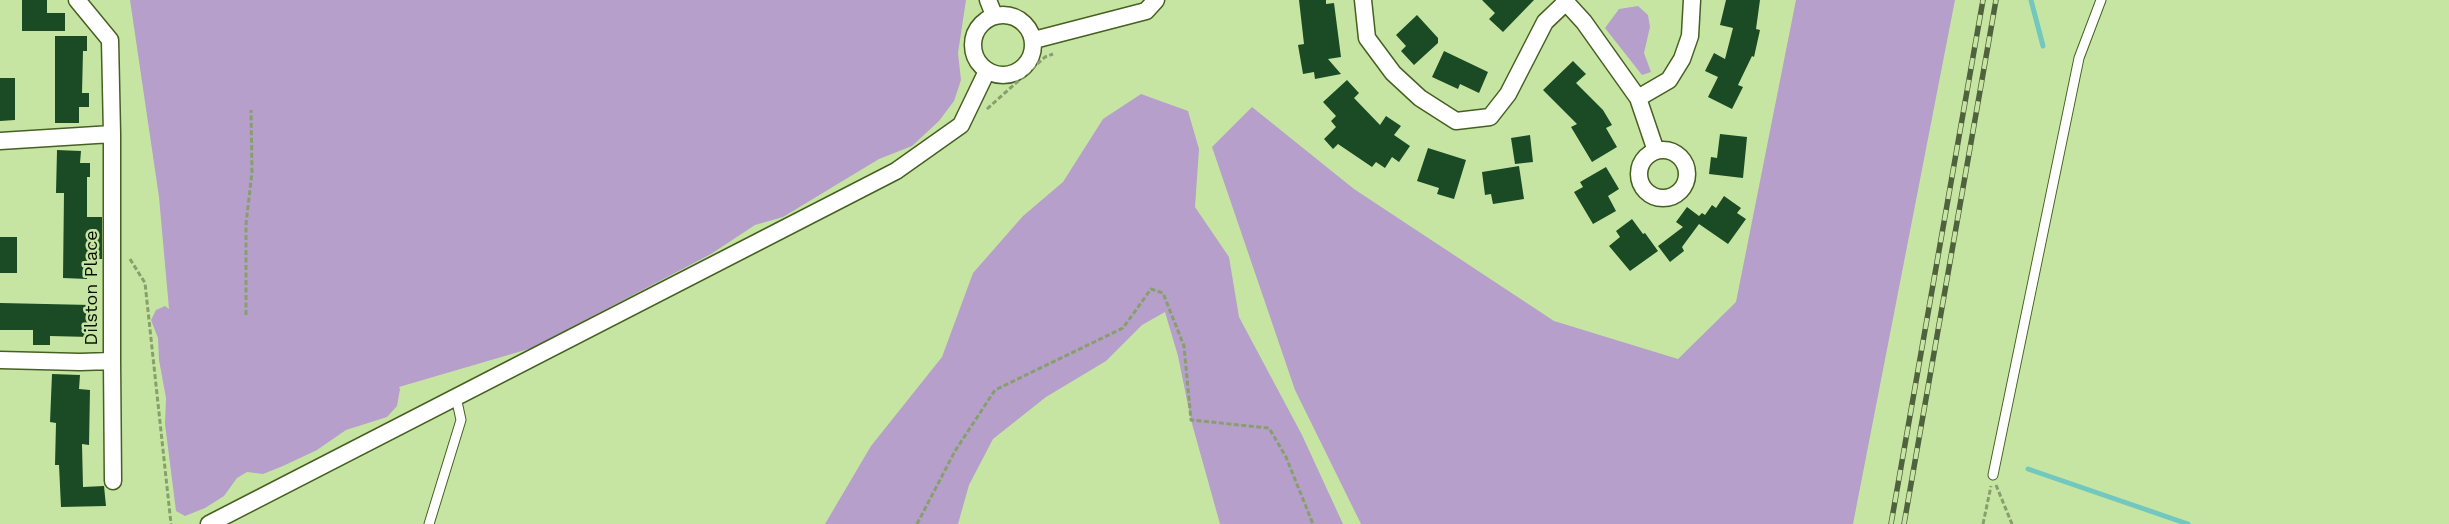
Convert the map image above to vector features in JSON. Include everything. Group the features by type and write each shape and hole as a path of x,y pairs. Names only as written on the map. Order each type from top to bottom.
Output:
{"street":[{"name":"Dilston Place","path":"0,360 112,361 110,40 77,0"},
{"path":"988,0 994,16"},
{"path":"1034,40 1146,11 1156,0"},
{"path":"1363,0 1367,38 1393,73 1420,98 1456,121 1490,117 1508,94 1545,22 1565,1 1584,22 1638,98 1656,151"},
{"path":"1638,98 1668,80 1682,59 1690,36 1692,0"},
{"path":"1010,14 1021,20 1029,28 1034,40 1030,60 1025,66 1010,75 987,71 977,59 972,44 977,29 982,23 994,16 1010,14"},
{"path":"209,524 896,171 961,125 987,71"},
{"path":"0,141 112,134"},
{"path":"112,361 113,481"}],"lane":[{"path":"1993,475 2079,58 2101,0"},
{"path":"429,524 461,420 456,397"}],"path":[{"path":"246,315 246,224 252,172 251,110"},
{"path":"130,251 130,260 145,283 171,524"},
{"path":"917,524 956,451 995,390 1123,328 1151,289 1163,293 1184,346 1191,420 1269,428 1286,457 1313,524"},
{"path":"1983,524 1993,475"},
{"path":"1993,475 2012,524"}],"shaded area":[{"path":"130,0 966,0 958,53 961,80 954,101 939,121 912,146 879,159 783,217 755,225 711,254 532,348 399,387 397,406 387,417 346,430 317,450 263,474 247,472 237,478 224,496 205,508 185,516 176,511 165,424 166,398 159,360 158,338 151,320 156,310 165,306 169,309 159,197"},
{"path":"1796,0 1955,0 1853,524 1361,524 1295,390 1212,147 1252,107 1354,189 1554,321 1678,359 1736,302"},
{"path":"1638,6 1648,15 1650,27 1644,53 1651,72 1642,75 1605,28 1619,9"},
{"path":"1141,94 1188,111 1199,149 1195,207 1229,257 1239,317 1302,435 1343,524 1220,524 1191,420 1178,356 1165,312 1142,325 1106,361 1046,397 993,439 969,485 958,524 825,524 871,446 942,357 973,273 1023,216 1063,182 1103,119"}],"building":[{"path":"22,0 47,0 47,13 65,13 65,31 22,31"},
{"path":"1299,0 1326,0 1326,4 1334,3 1341,57 1328,59 1341,74 1315,79 1314,72 1303,74 1298,45 1304,44"},
{"path":"1482,0 1534,0 1503,32 1489,19 1495,13"},
{"path":"1726,0 1760,0 1756,29 1760,30 1754,57 1752,56 1738,85 1743,87 1732,109 1708,97 1718,77 1705,71 1714,53 1725,59 1733,28 1720,25"},
{"path":"1417,15 1438,38 1438,43 1414,65 1401,51 1406,46 1396,35"},
{"path":"55,36 87,36 87,51 83,51 82,93 89,93 89,107 79,107 79,123 55,123"},
{"path":"1444,51 1488,72 1479,93 1460,84 1458,89 1432,77"},
{"path":"1573,61 1586,74 1576,83 1603,110 1612,125 1606,128 1617,147 1592,162 1571,127 1577,124 1543,90"},
{"path":"0,78 15,78 15,120 0,121"},
{"path":"1347,80 1359,93 1354,98 1380,125 1386,116 1401,126 1394,135 1410,146 1399,162 1392,157 1385,168 1376,162 1372,167 1338,144 1333,149 1324,139 1336,127 1331,121 1336,116 1323,102"},
{"path":"1720,134 1747,137 1743,178 1709,174 1711,157 1717,158"},
{"path":"1530,135 1533,162 1515,164 1511,138"},
{"path":"1428,148 1466,160 1454,199 1437,194 1439,188 1417,181"},
{"path":"57,150 81,151 80,163 90,163 90,177 87,177 87,217 102,217 102,259 88,259 87,279 63,278 64,193 56,193"},
{"path":"1519,166 1524,199 1493,204 1491,194 1485,195 1482,172"},
{"path":"1606,167 1619,189 1608,196 1616,211 1593,224 1574,192 1583,187 1580,182"},
{"path":"1724,196 1741,208 1737,213 1746,219 1728,244 1699,224 1682,247 1684,251 1670,262 1658,246 1683,227 1676,222 1687,207 1699,216 1702,213 1705,215 1712,205 1716,208"},
{"path":"1632,219 1658,251 1630,271 1609,246 1620,237 1616,231"},
{"path":"0,237 17,237 17,273 0,273"},
{"path":"0,303 91,305 90,337 50,336 50,345 33,345 33,330 0,330"},
{"path":"52,374 80,375 79,389 90,390 89,445 82,444 83,487 104,486 106,506 61,507 59,465 55,465 56,423 50,422"}],"waterway":[{"path":"2031,0 2043,46"},
{"path":"2028,469 2188,524"}],"railway":[{"path":"1891,524 1983,0"},
{"path":"1904,524 1996,0"}]}
